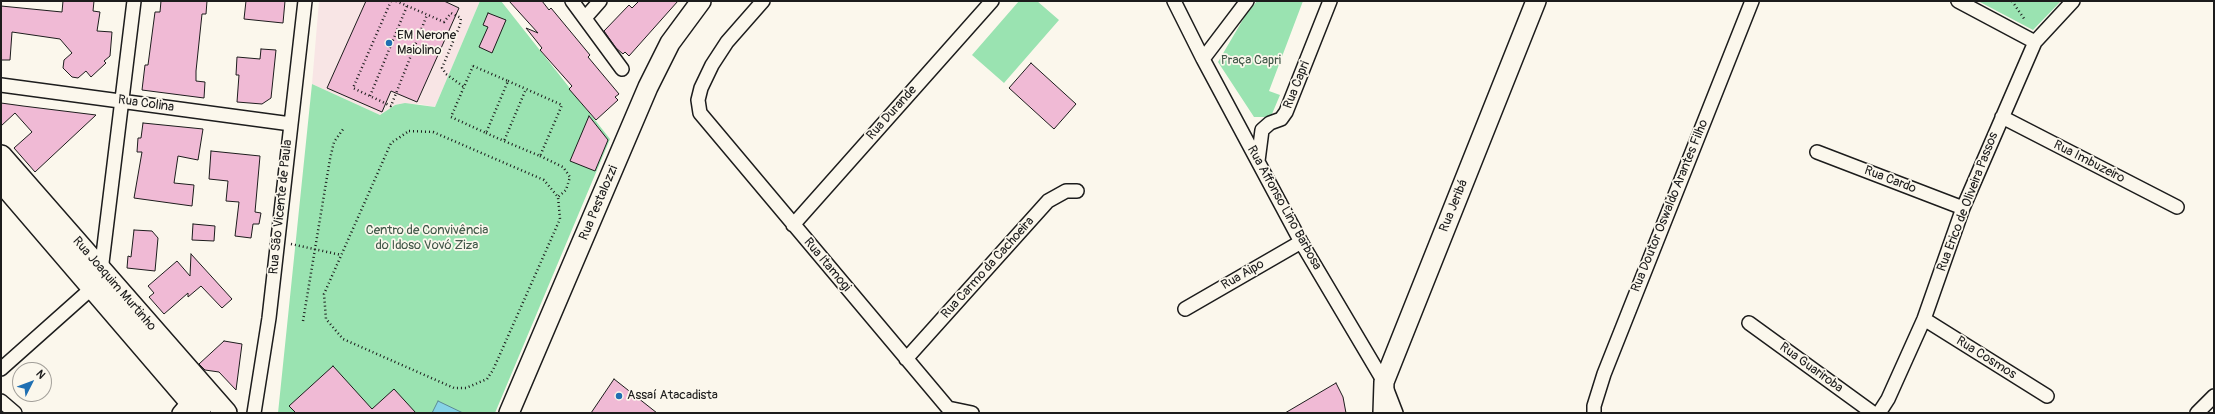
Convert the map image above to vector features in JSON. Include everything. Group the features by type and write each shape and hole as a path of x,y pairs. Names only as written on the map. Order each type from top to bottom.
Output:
{"main road":[{"name":"Rua Joaquim Murtinho","path":"1,156 97,279 190,409"},
{"name":"Rua Joaquim Murtinho","path":"1,181 226,413"}],"street":[{"path":"1,369 97,279 122,101 134,1"},
{"name":"Rua São Vicente de Paula","path":"254,413 269,318 305,1"},
{"path":"572,1 622,69"},
{"path":"585,18 600,1"},
{"name":"Rua Pestalozzi","path":"510,413 648,87 670,43 702,1"},
{"name":"Rua Itamogi","path":"763,1 727,42 712,65 701,88 698,100 700,113 948,408 972,413"},
{"name":"Rua Durande","path":"793,225 992,1"},
{"name":"Rua Affonso Lino Barbosa","path":"1174,1 1203,59 1301,242 1384,382 1396,413"},
{"path":"1203,59 1247,1"},
{"name":"Rua Capri","path":"1258,161 1262,130 1281,119 1286,112 1330,1"},
{"name":"Rua Jeribá","path":"1383,413 1384,382 1536,1"},
{"name":"Rua Doutor Oswaldo Arantes Filho","path":"1594,413 1594,406 1604,374 1752,1"},
{"path":"1958,1 2035,42"},
{"name":"Rua Erico de Oliveira Passos","path":"1879,413 1888,399 1924,319 1963,208 2035,42 2073,1"},
{"name":"Rua Colina","path":"1,85 291,124"},
{"name":"Rua Imbuzeiro","path":"2002,117 2176,207"},
{"name":"Rua Cardo","path":"1817,152 1963,208"},
{"name":"Rua Carmo da Cachoeira","path":"906,359 1048,201 1066,191 1077,191"},
{"name":"Rua Aipo","path":"1185,309 1301,242"},
{"name":"Rua Cosmos","path":"1924,319 2048,396"},
{"name":"Rua Guariroba","path":"1749,323 1872,413"},
{"path":"2197,413 2214,396"},
{"path":"1,401 15,413"}],"path":[{"path":"391,1 353,88 391,106 427,15"},
{"path":"396,1 444,22 451,13 461,18 460,25 442,68 446,74 464,87"},
{"path":"2012,1 2028,25"},
{"path":"370,96 407,6"},
{"path":"540,156 562,105 473,66 451,117 564,167 570,177 566,190 558,197"},
{"path":"486,133 508,81"},
{"path":"504,141 526,89"},
{"path":"303,321 330,159 334,142 344,128"},
{"path":"409,131 433,132 544,180 558,197 560,219 493,370 487,379 466,388 454,388 342,338 326,319 324,294 390,143 409,131"},
{"path":"277,242 341,255"}],"shaded area":[{"name":"EM Nerone Maiolino","path":"319,1 480,1 435,107 419,104 395,105 380,115 312,84"}],"green space":[{"name":"Centro de Convivência do Idoso Vovó Ziza","path":"480,1 501,1 610,139 495,413 278,413 312,84 380,115 395,105 405,103 435,107"},
{"path":"1019,1 1037,1 1059,20 1004,83 972,55"},
{"name":"Praça Capri","path":"1257,1 1303,1 1269,91 1280,95 1272,114 1265,117 1254,117 1218,62 1245,16"},
{"path":"1978,1 2061,1 2033,30"}],"water":[{"path":"438,401 463,413 432,413"}],"building":[{"path":"63,1 94,1 93,11 100,12 97,31 112,32 110,56 104,61 106,63 91,77 86,71 78,78 72,77 63,68 64,60 72,53 60,39 12,32 10,60 1,60 1,6 62,12"},
{"path":"161,1 207,1 206,14 202,14 196,71 196,81 205,82 204,98 142,90 145,65 148,65 155,12 160,12"},
{"path":"246,1 285,1 283,23 244,19"},
{"name":"EM Nerone Maiolino","path":"366,1 444,1 459,8 417,102 391,91 382,112 327,88"},
{"path":"509,1 542,1 549,10 551,8 590,55 588,57 619,94 615,97 618,100 596,120 569,89 572,86 540,50 542,48 526,28 538,33"},
{"path":"639,1 678,1 629,56 625,52 623,54 616,48 604,31 629,5 632,8"},
{"path":"488,13 506,20 492,53 479,47 488,27 483,25"},
{"path":"261,49 276,50 271,98 262,104 237,102 239,75 236,75 237,57 260,59"},
{"path":"1031,63 1076,104 1054,129 1009,88"},
{"path":"1,103 96,115 35,172 14,148 32,132 15,113 1,126"},
{"path":"589,116 608,140 595,171 570,161"},
{"path":"143,123 203,129 198,160 178,156 174,183 194,185 192,206 134,198 142,152 137,152 138,138 141,138"},
{"path":"211,151 260,156 255,212 261,213 259,224 253,224 251,238 235,236 239,202 226,201 228,181 209,179"},
{"path":"193,224 215,226 214,241 192,240"},
{"path":"134,230 152,231 158,238 155,271 127,268 128,256 131,257"},
{"path":"191,254 232,299 222,308 201,286 188,297 188,293 164,314 149,297 154,293 148,286 177,261 190,276"},
{"path":"224,341 242,344 236,390 219,372 205,370 199,364"},
{"path":"333,366 372,409 394,389 416,413 296,413 289,406"},
{"name":"Assaí Atacadista","path":"614,379 657,413 591,413"},
{"path":"1336,383 1343,397 1346,413 1285,413"}],"place":[{"name":"EM Nerone Maiolino","path":"389,43"},
{"name":"Assaí Atacadista","path":"619,396"}]}
